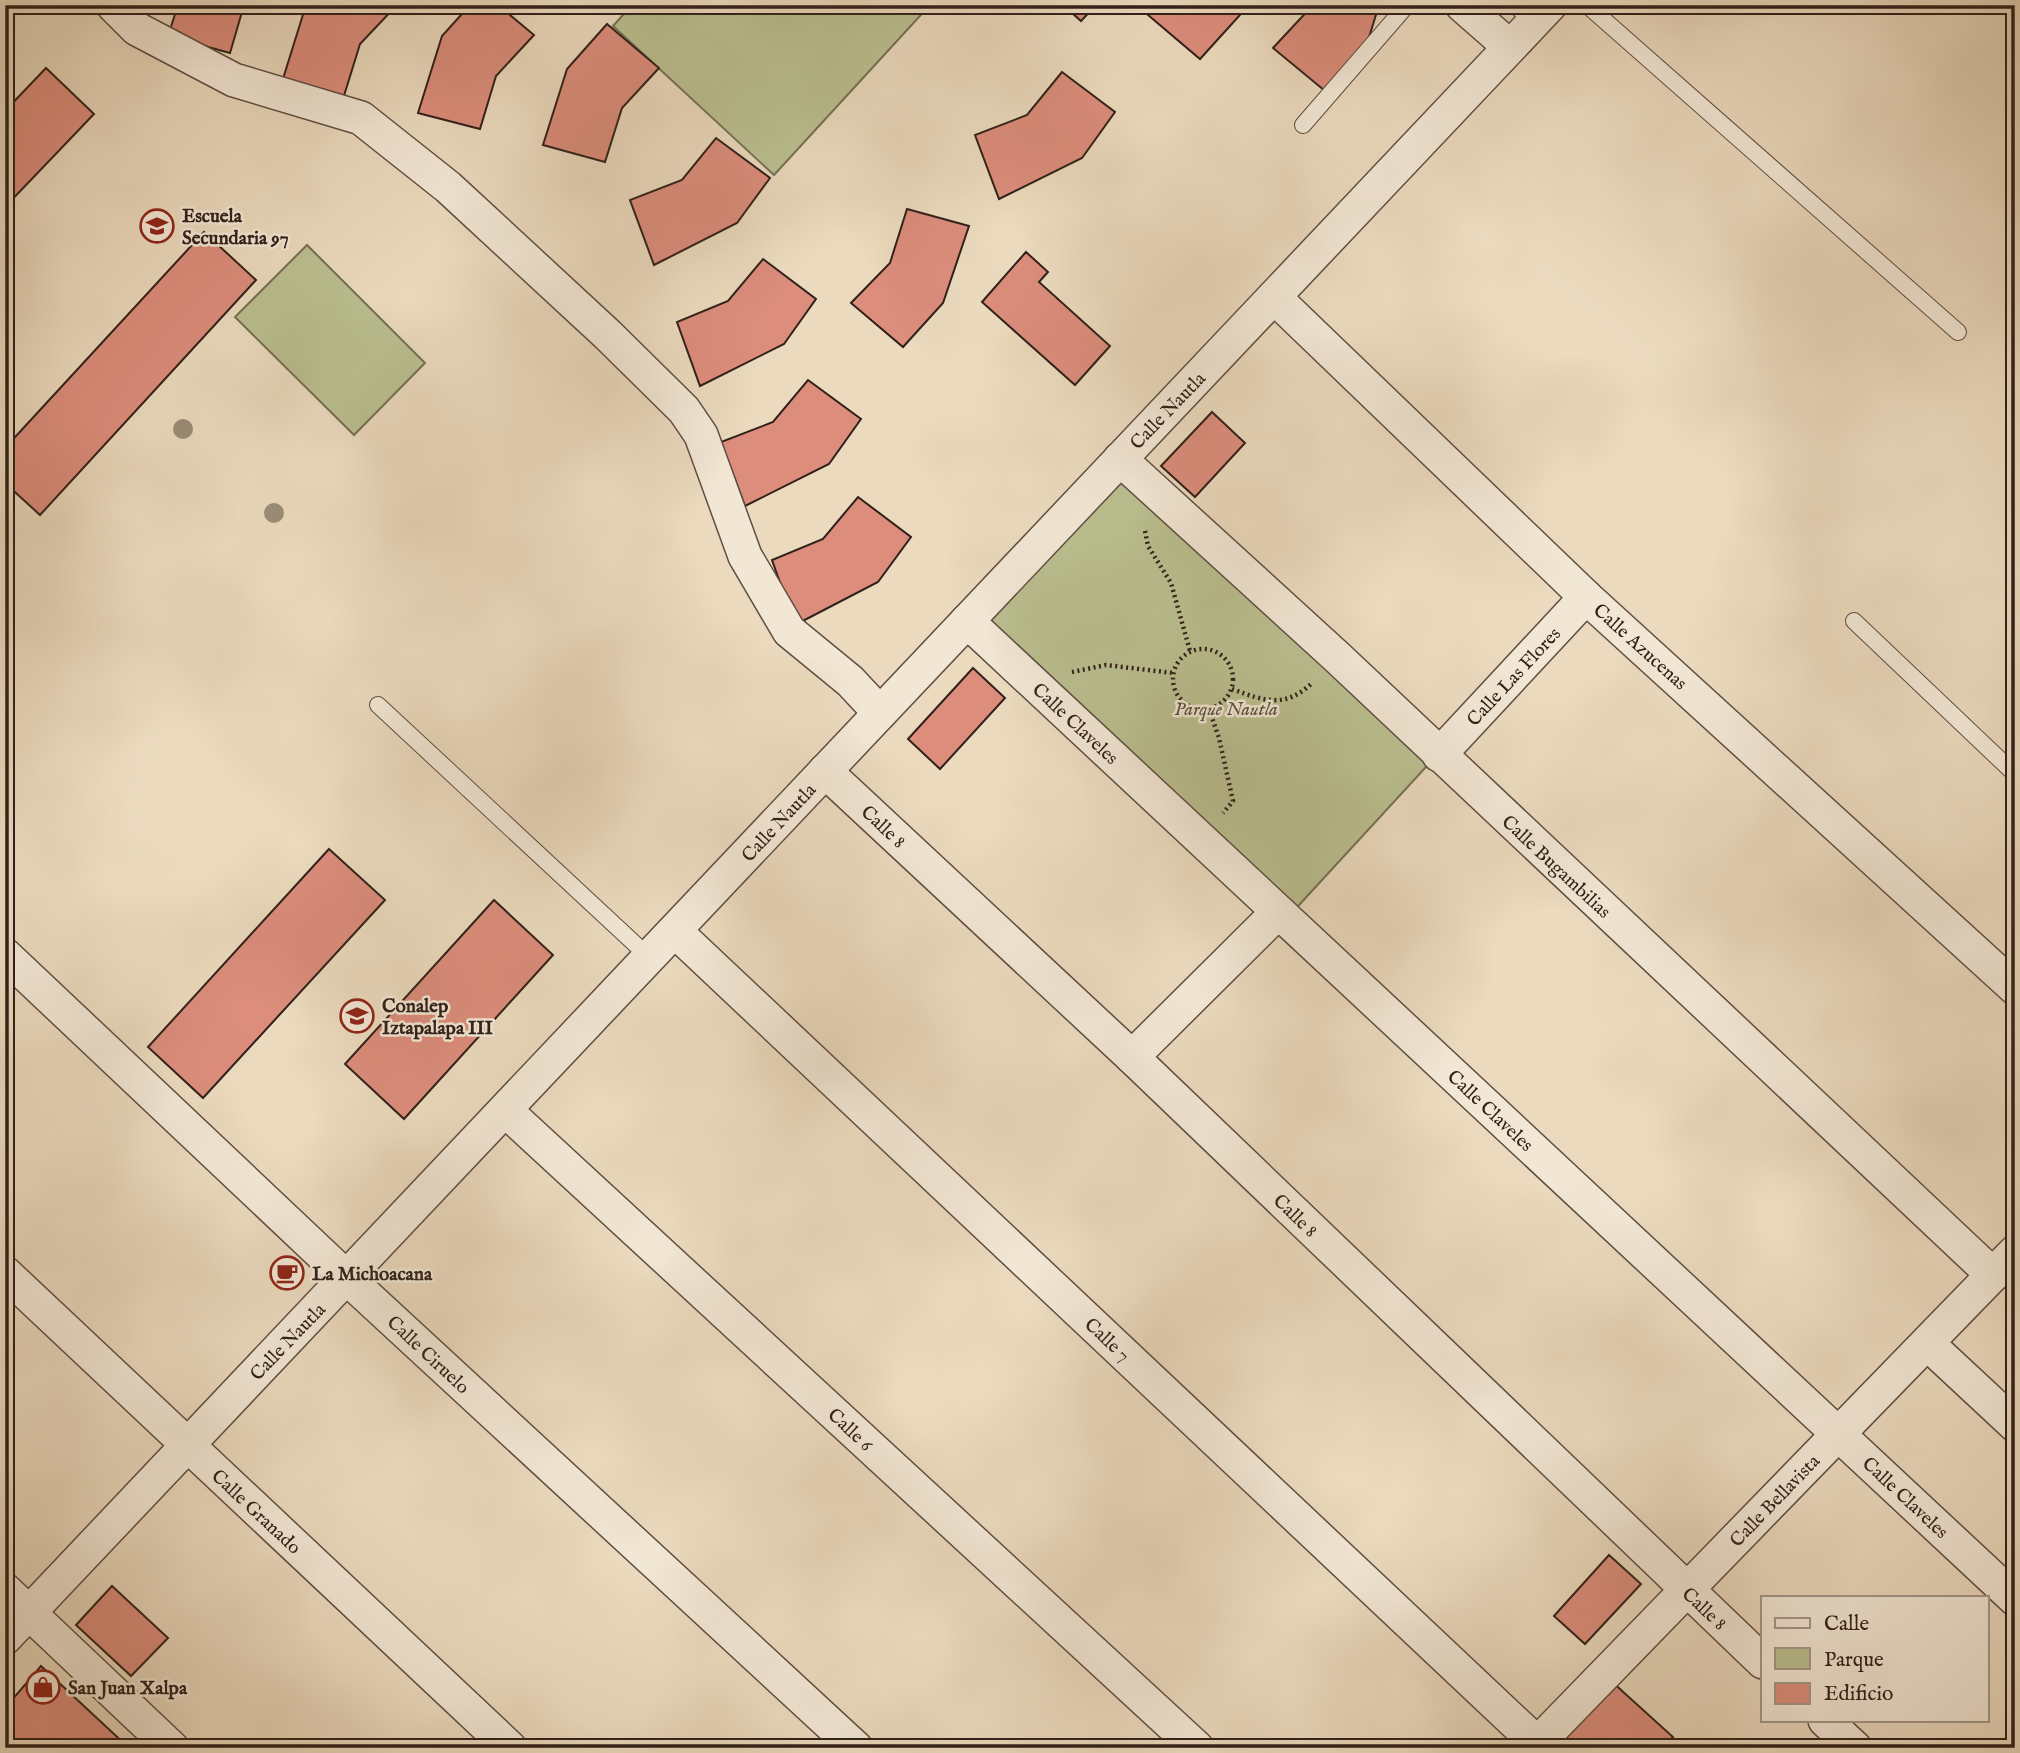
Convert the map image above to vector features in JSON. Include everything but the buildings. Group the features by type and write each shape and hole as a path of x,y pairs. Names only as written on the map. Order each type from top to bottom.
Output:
{"street":[{"path":"113,5 137,29 234,80 361,117 448,187 608,335 684,410 701,435 745,556 789,631 850,681 880,713"},
{"path":"1462,5 1510,47"},
{"name":"Calle Nautla","path":"5,1638 1510,47 1533,11"},
{"name":"Calle Azucenas","path":"1274,297 1586,597 2015,988"},
{"name":"Calle Bugambilias","path":"1120,459 1337,657 1439,755 2004,1263"},
{"name":"Calle Las Flores","path":"1439,755 1586,597"},
{"name":"Calle Claveles","path":"967,621 2015,1599"},
{"name":"Calle 8","path":"825,771 1132,1057 1761,1660"},
{"path":"1132,1057 1278,912"},
{"name":"Calle 7","path":"675,931 1537,1746"},
{"name":"Calle Ciruelo","path":"5,955 346,1278 856,1748"},
{"name":"Calle 6","path":"505,1110 1197,1748"},
{"name":"Calle Bellavista","path":"1537,1746 2004,1263"},
{"name":"Calle Granado","path":"5,1273 510,1748"},
{"path":"1927,1343 2015,1425"},
{"path":"5,1590 172,1748"},
{"path":"1827,1722 1855,1748"}],"lane":[{"path":"1303,125 1407,5"},
{"path":"1587,5 1958,332"},
{"path":"1854,621 2015,774"},
{"path":"378,705 649,957"}],"path":[{"path":"1154,489 1142,511 1148,546 1171,583 1190,651"},
{"path":"1210,649 1227,660 1232,669 1232,689 1219,705 1209,709 1189,706 1176,692 1173,673 1182,656 1190,651 1210,649"},
{"path":"1232,689 1265,702 1300,695 1337,657"},
{"path":"1030,680 1106,665 1173,673"},
{"path":"1200,839 1233,801 1219,738 1209,709"}],"green space":[{"path":"632,5 930,5 774,175 613,26"},
{"path":"307,245 425,363 354,435 235,317"},
{"name":"Parque Nautla","path":"1120,459 1437,755 1288,917 967,621"}],"place":[{"name":"Escuela Secundaria 97","path":"157,226"},
{"name":"Conalep Iztapalapa III","path":"357,1016"},
{"name":"La Michoacana","path":"287,1273"},
{"name":"San Juan Xalpa","path":"43,1687"}]}
